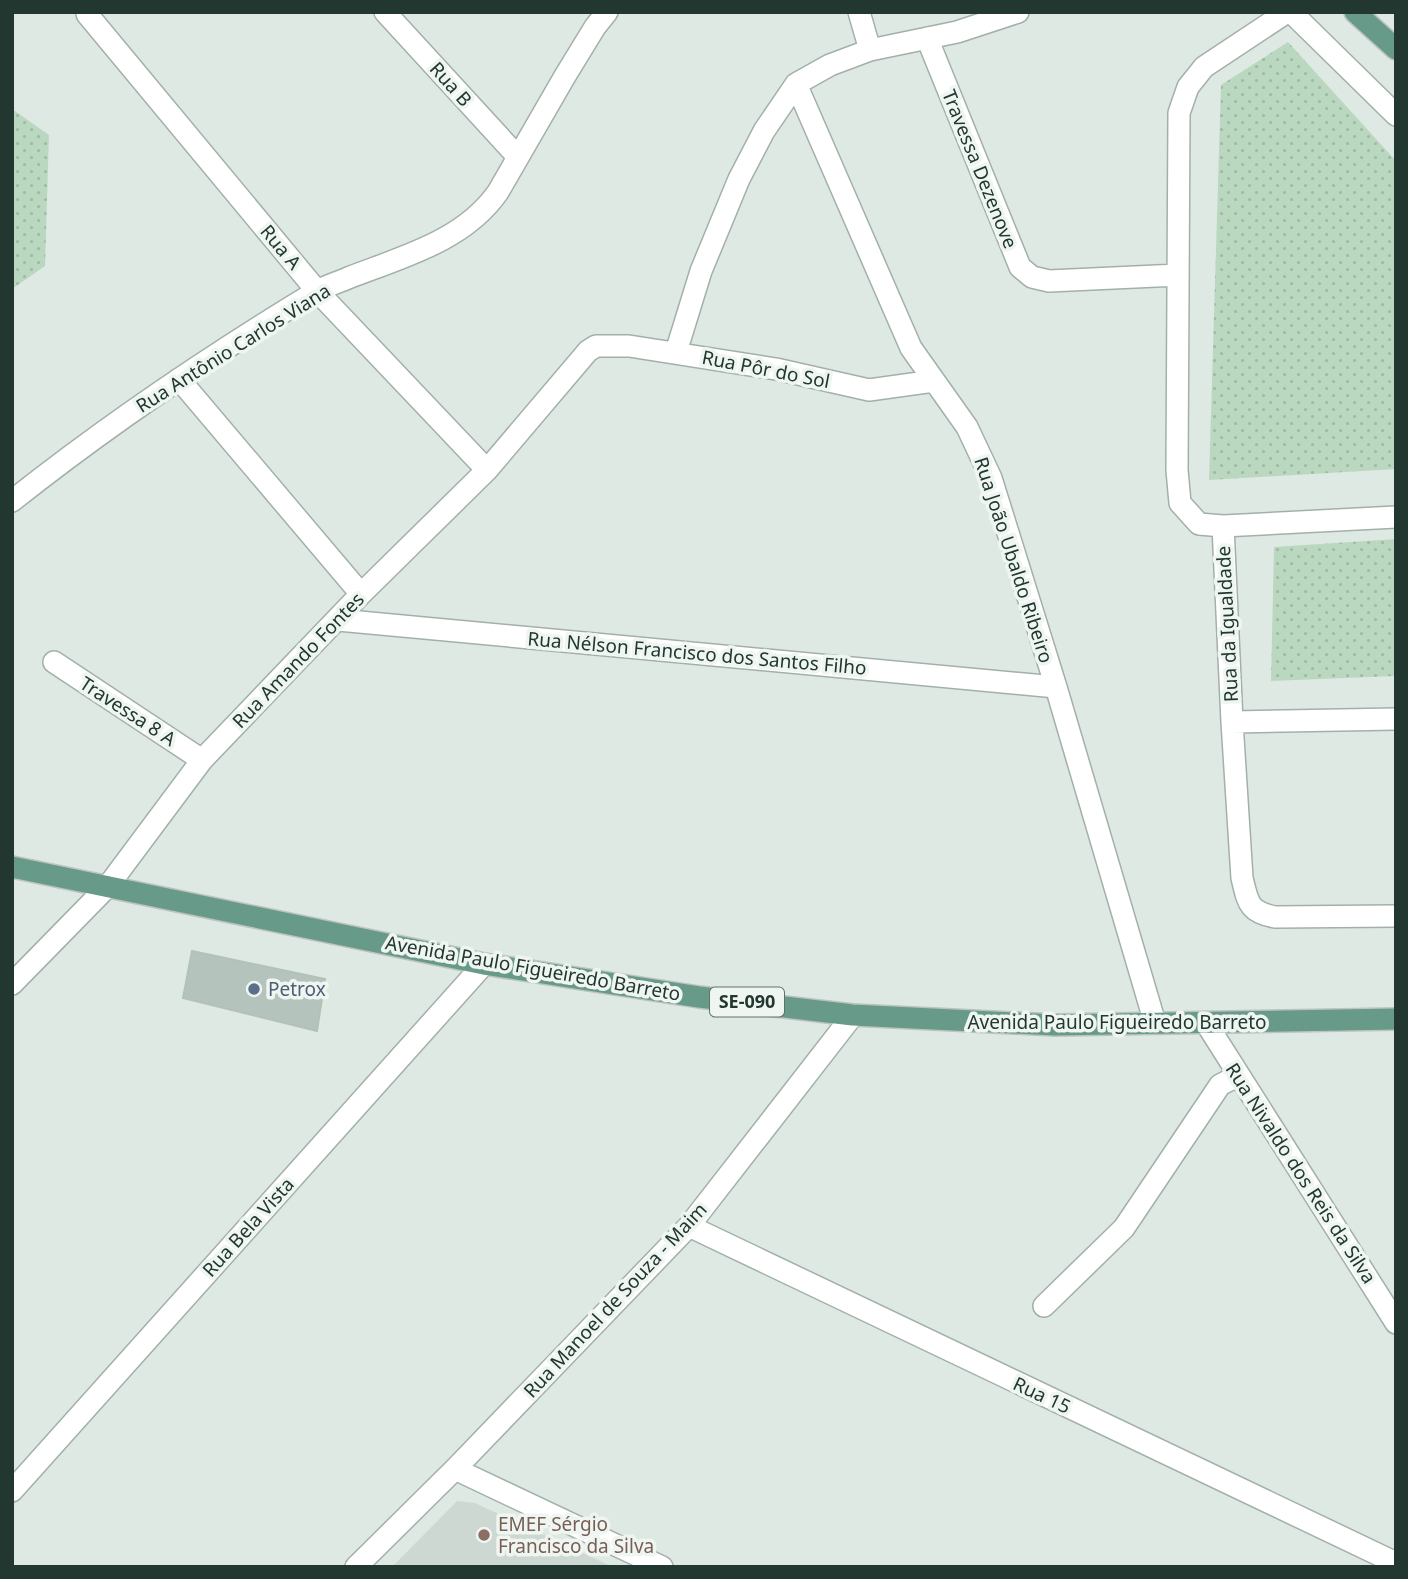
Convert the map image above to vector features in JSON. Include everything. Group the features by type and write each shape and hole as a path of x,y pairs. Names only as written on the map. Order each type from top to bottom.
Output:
{"main road":[{"path":"1356,12 1396,49"},
{"name":"Avenida Paulo Figueiredo Barreto","path":"12,867 484,964 699,997 853,1015 1028,1024 1396,1019"}],"street":[{"name":"Rua B","path":"385,12 517,156"},
{"name":"Rua Antônio Carlos Viana","path":"12,501 179,379 317,290 440,241 487,208 595,27 607,12"},
{"path":"859,12 870,50"},
{"path":"676,352 701,271 739,179 764,131 796,84 830,65 870,50 999,20 1018,12"},
{"path":"1396,114 1289,12 1204,67 1188,87 1179,113 1177,470 1180,503 1199,524 1223,526 1396,517"},
{"name":"Rua A","path":"87,14 317,290 487,470"},
{"name":"Travessa Dezenove","path":"927,38 1020,267 1032,277 1049,281 1178,275"},
{"name":"Rua João Ubaldo Ribeiro","path":"796,84 911,348 967,427 991,478 1155,1023"},
{"name":"Rua Pôr do Sol","path":"596,346 629,345 676,352 776,369 869,390 934,381"},
{"name":"Rua Amando Fontes","path":"12,984 108,886 202,760 361,594 487,470 580,359 596,346"},
{"path":"179,379 361,594"},
{"name":"Rua da Igualdade","path":"1223,526 1231,722 1242,878 1248,902 1259,914 1275,918 1396,916"},
{"name":"Rua Nélson Francisco dos Santos Filho","path":"338,620 1056,687"},
{"name":"Travessa 8 A","path":"54,662 202,760"},
{"name":"Rua da Igualdade","path":"1231,722 1396,719"},
{"name":"Rua Bela Vista","path":"12,1491 484,964"},
{"name":"Rua Manoel de Souza - Maim","path":"356,1567 455,1469 689,1226 853,1015"},
{"name":"Rua Nivaldo dos Reis da Silva","path":"1206,1023 1396,1323"},
{"path":"1044,1306 1124,1228 1220,1085 1239,1075"},
{"name":"Rua 15","path":"689,1226 1396,1563"},
{"path":"455,1469 662,1567"}],"shaded area":[{"name":"EMEF Sérgio Francisco da Silva","path":"457,1501 475,1503 613,1567 392,1567"}],"green space":[{"path":"1288,42 1396,161 1396,469 1209,480 1221,85"},
{"path":"12,109 49,135 45,266 12,289"},
{"path":"1396,539 1396,676 1271,681 1274,547"}],"building":[{"name":"Petrox","path":"192,951 325,979 317,1031 183,998"}],"place":[{"name":"Petrox","path":"254,989"},
{"name":"EMEF Sérgio Francisco da Silva","path":"484,1535"}]}
